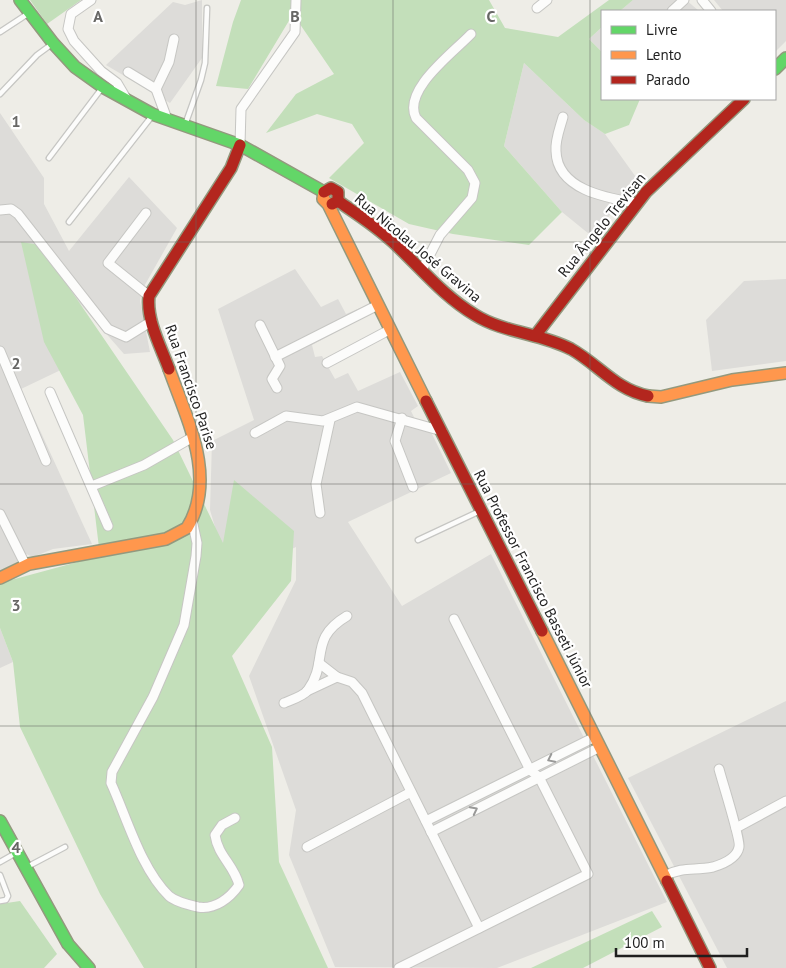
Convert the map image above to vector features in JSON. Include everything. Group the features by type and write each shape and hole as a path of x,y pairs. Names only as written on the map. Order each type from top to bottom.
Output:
{"main road":[{"path":"20,0 53,44 75,68 103,87 152,114 240,145 231,168 149,296"},
{"path":"776,68 786,58"},
{"name":"Rua Ângelo Trevisan","path":"535,336 636,203 658,179 743,100"},
{"name":"Rua Professor Francisco Basseti Júnior","path":"240,145 324,192 323,199 333,202 378,305 710,968"},
{"name":"Rua Nicolau José Gravina","path":"333,202 382,232 474,315 496,326 535,336 572,350 628,391 649,397 672,394 732,380 786,373"},
{"name":"Rua Francisco Parise","path":"149,296 148,305 152,320 201,464 192,520"},
{"path":"0,578 26,566 166,539 186,529 192,520"},
{"path":"0,821 68,944 89,968"}],"street":[{"path":"90,0 71,14 68,29 74,40 101,71 117,83 129,103"},
{"path":"240,145 242,109 295,32 296,0"},
{"path":"537,8 547,0"},
{"path":"673,10 684,0"},
{"path":"702,0 710,10"},
{"path":"422,270 440,235 472,198 475,183 468,170 416,118 413,111 413,101 423,83 471,34"},
{"path":"156,89 169,62 174,39"},
{"path":"128,72 156,89 167,119"},
{"path":"562,117 556,150 561,170 582,188 636,203"},
{"path":"0,210 11,209 18,214 108,329 126,337 152,320"},
{"path":"146,213 108,263 149,296"},
{"path":"276,357 378,305"},
{"path":"260,325 280,366 272,379 276,388"},
{"path":"327,363 391,329"},
{"path":"0,351 46,461"},
{"path":"50,392 108,526"},
{"path":"255,433 286,416 317,421 330,420 357,407 402,418 418,425 442,431"},
{"path":"402,418 395,441 413,487"},
{"path":"320,513 316,484 330,420"},
{"path":"92,486 144,465 193,437"},
{"path":"0,514 26,566"},
{"path":"192,520 197,549 184,625 153,697 112,772 111,783 151,872 170,897 187,905 202,908 215,905 230,897 240,885 236,874 217,847 215,835 222,826 235,818"},
{"path":"308,691 319,663 320,647 326,633 347,616"},
{"path":"399,968 588,874 539,778 530,770 454,619"},
{"path":"319,663 338,677 352,682 362,693 479,928"},
{"path":"284,703 338,677"},
{"path":"426,821 530,770 597,742"},
{"path":"431,832 539,778 597,742"},
{"path":"664,876 683,868 715,866 732,858 740,845 719,769"},
{"path":"307,847 411,792"},
{"path":"736,828 786,801"}],"lane":[{"path":"185,125 202,80 205,63 207,8"},
{"path":"0,32 29,12"},
{"path":"0,94 37,55 53,44"},
{"path":"49,158 103,87"},
{"path":"70,222 152,114"},
{"path":"418,540 482,511"},
{"path":"26,867 65,847"},
{"path":"0,862 18,853"},
{"path":"0,875 8,896 6,900 0,901"}],"shaded area":[{"path":"202,0 202,58 170,103 106,65 173,2 185,5"},
{"path":"633,0 686,0 698,10 621,10"},
{"path":"714,0 786,0 786,41 776,51 776,10 722,10"},
{"path":"601,28 601,51 589,39"},
{"path":"524,63 584,120 605,134 638,180 623,196 594,238 562,212 504,146"},
{"path":"0,113 44,178 44,204 69,251 129,177 177,228 142,290 140,301 150,352 124,354 41,259 67,367 21,389 92,544 53,549 33,557 24,553 18,555 17,562 0,571"},
{"path":"295,269 321,307 338,299 346,314 360,308 365,317 312,345 315,357 322,356 335,379 348,373 358,391 400,372 418,406 411,411 418,425 432,434 451,473 348,522 402,606 491,554 667,902 497,968 335,967 289,855 296,810 249,676 296,580 296,547 230,578 210,510 212,441 254,420 218,309"},
{"path":"786,279 786,361 712,371 706,320 744,281"},
{"path":"0,628 13,662 0,668"},
{"path":"786,701 786,968 727,968 628,778"}],"green space":[{"path":"30,0 81,0 47,24"},
{"path":"241,0 489,0 505,28 558,37 609,0 633,0 621,10 601,10 601,28 589,39 601,51 601,100 640,100 629,125 605,134 584,120 524,63 504,146 562,212 529,245 453,234 409,224 329,178 364,143 352,124 317,114 266,133 296,94 334,74 293,14 248,89 216,86 233,22"},
{"path":"21,242 40,245 173,440 223,543 234,480 294,531 291,581 232,656 272,747 279,862 328,968 144,968 100,894 20,727 13,662 0,628 0,583 100,556 83,415 44,342"},
{"path":"20,901 57,954 44,968 0,968 0,904"},
{"path":"652,911 662,927 583,968 531,968"}],"traffic: fast":[{"path":"20,0 53,43 75,67 103,87 152,114 240,145 324,192"},
{"path":"776,68 786,58"},
{"path":"0,821 68,944 89,968"}],"traffic: slow":[{"path":"324,192 323,199 328,204 426,401"},
{"path":"0,578 29,564 166,539 187,528 196,509 200,489 199,468 190,427 169,369"},
{"path":"648,396 661,397 732,380 786,373"},
{"path":"542,631 667,881"}],"traffic: jam":[{"path":"535,336 646,192 743,100"},
{"path":"169,369 152,324 149,296 231,168 240,145"},
{"path":"324,192 331,188 338,192 338,201 332,204"},
{"path":"338,201 387,236 452,299 475,315 498,326 547,339 571,349 626,388 648,396"},
{"path":"426,401 542,631"},
{"path":"667,881 710,968"}]}
